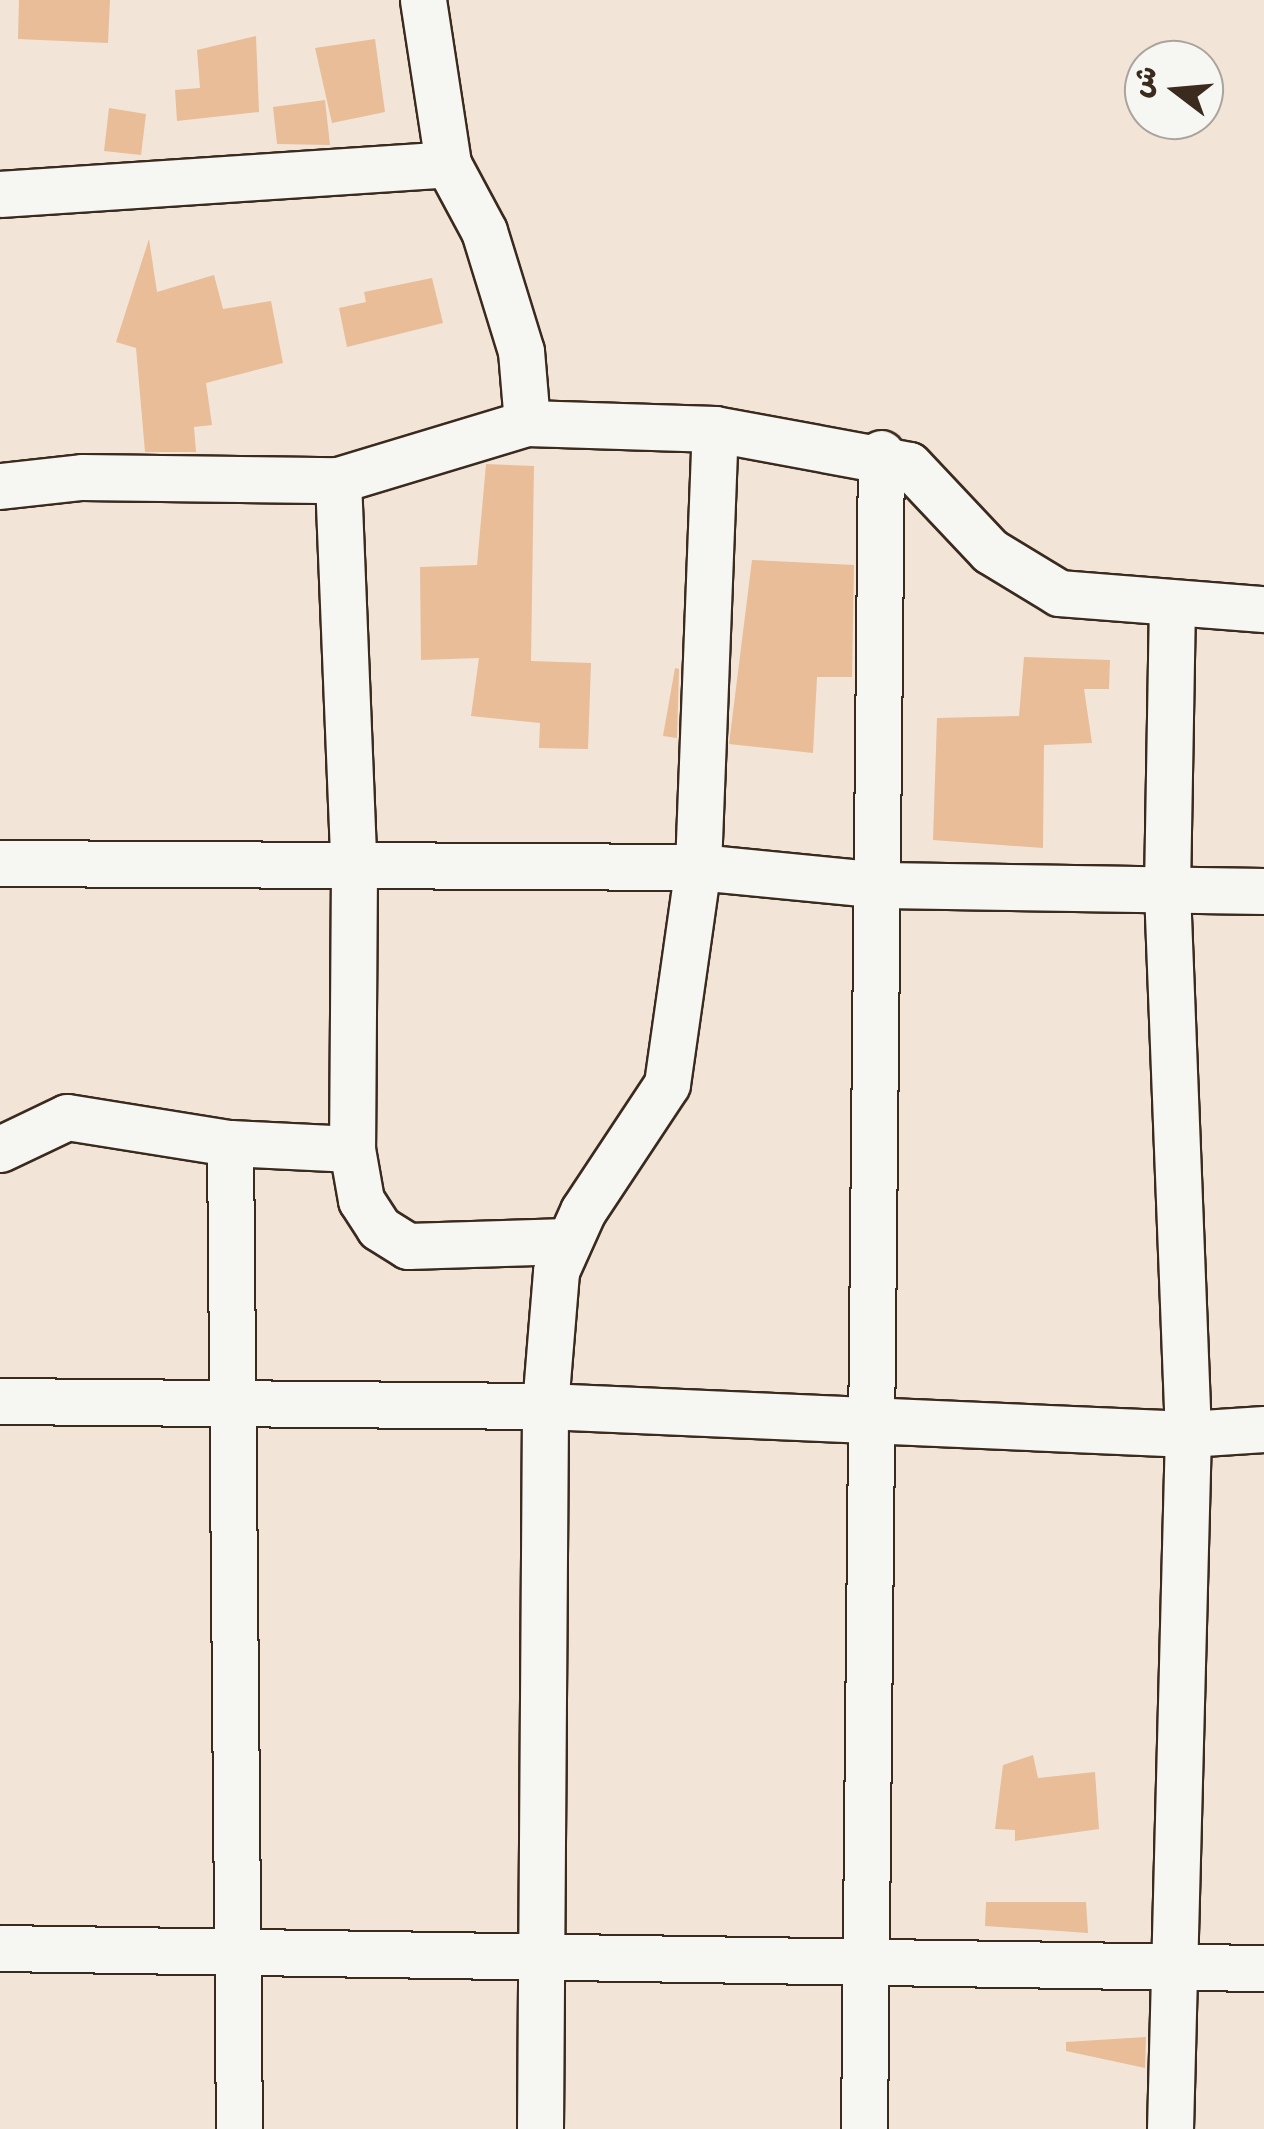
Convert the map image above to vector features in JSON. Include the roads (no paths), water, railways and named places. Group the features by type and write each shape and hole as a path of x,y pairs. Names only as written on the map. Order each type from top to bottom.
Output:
{"street":[{"path":"423,0 448,164 484,231 521,351 527,423"},
{"path":"0,194 448,164"},
{"path":"0,486 82,478 338,480 527,423 715,429 881,454 925,475 1020,576 1092,600 1264,609"},
{"path":"540,2129 545,1406 568,1241 667,1084 698,867 715,429"},
{"path":"864,2129 870,1965 869,1421 883,885 881,454"},
{"path":"338,480 354,870 352,1149 361,1200 397,1242 568,1241"},
{"path":"1170,2129 1188,1434 1167,889 1172,604"},
{"path":"0,863 354,870 698,867 883,885 1264,891"},
{"path":"0,1149 67,1117 230,1142 352,1149"},
{"path":"230,1142 239,2129"},
{"path":"0,1401 545,1406 1188,1434 1264,1429"},
{"path":"0,1948 540,1961 1264,1968"}]}
